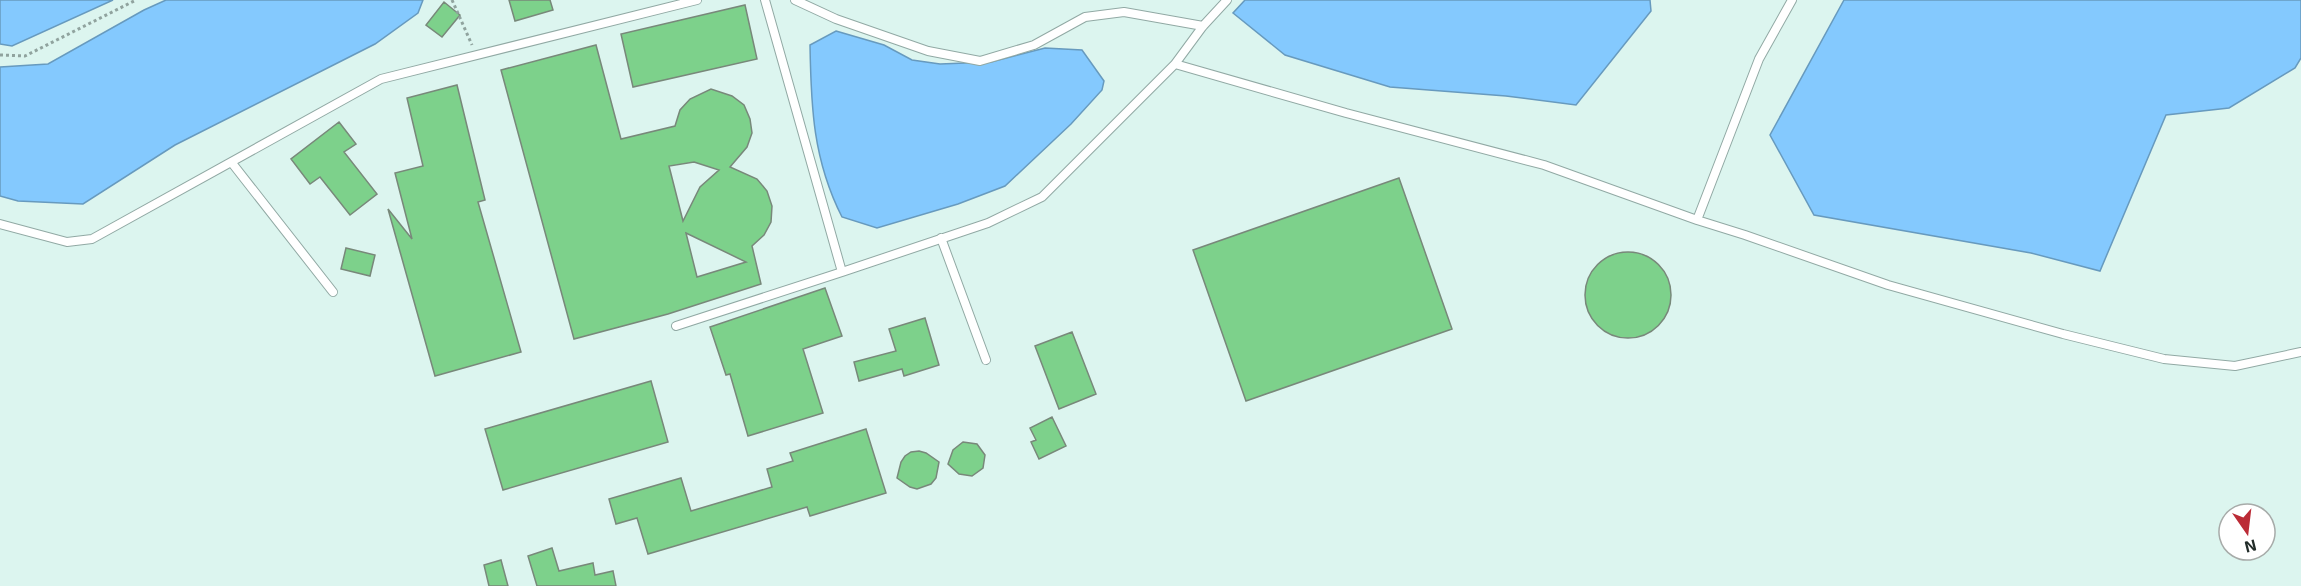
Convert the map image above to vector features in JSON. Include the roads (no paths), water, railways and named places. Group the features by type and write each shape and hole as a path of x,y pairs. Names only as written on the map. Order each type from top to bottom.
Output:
{"lane":[{"path":"0,224 67,242 92,239 381,79 697,0"},
{"path":"765,0 842,272"},
{"path":"795,0 836,19 928,51 980,61 1034,45 1085,17 1124,12 1203,26"},
{"path":"676,326 988,223 1042,197 1175,64 1203,26 1227,0"},
{"path":"1696,220 1759,59 1792,0"},
{"path":"1175,64 1346,113 1544,165 1696,220 1888,285 2063,334 2164,359 2235,366 2301,352"},
{"path":"232,163 333,292"},
{"path":"941,238 986,360"}],"water":[{"path":"0,0 113,0 12,46 0,44"},
{"path":"166,0 423,0 418,13 375,44 175,145 83,204 18,201 0,196 0,67 48,64"},
{"path":"1245,0 1650,0 1651,11 1576,105 1506,96 1390,87 1285,55 1233,13"},
{"path":"1844,0 2301,0 2301,58 2295,68 2229,108 2166,115 2100,271 2031,253 1814,215 1770,135"},
{"path":"836,31 884,45 912,60 940,64 991,62 1045,48 1082,50 1104,81 1102,90 1071,124 1005,186 958,204 877,228 842,217 832,196 819,154 811,90 810,45"}]}
